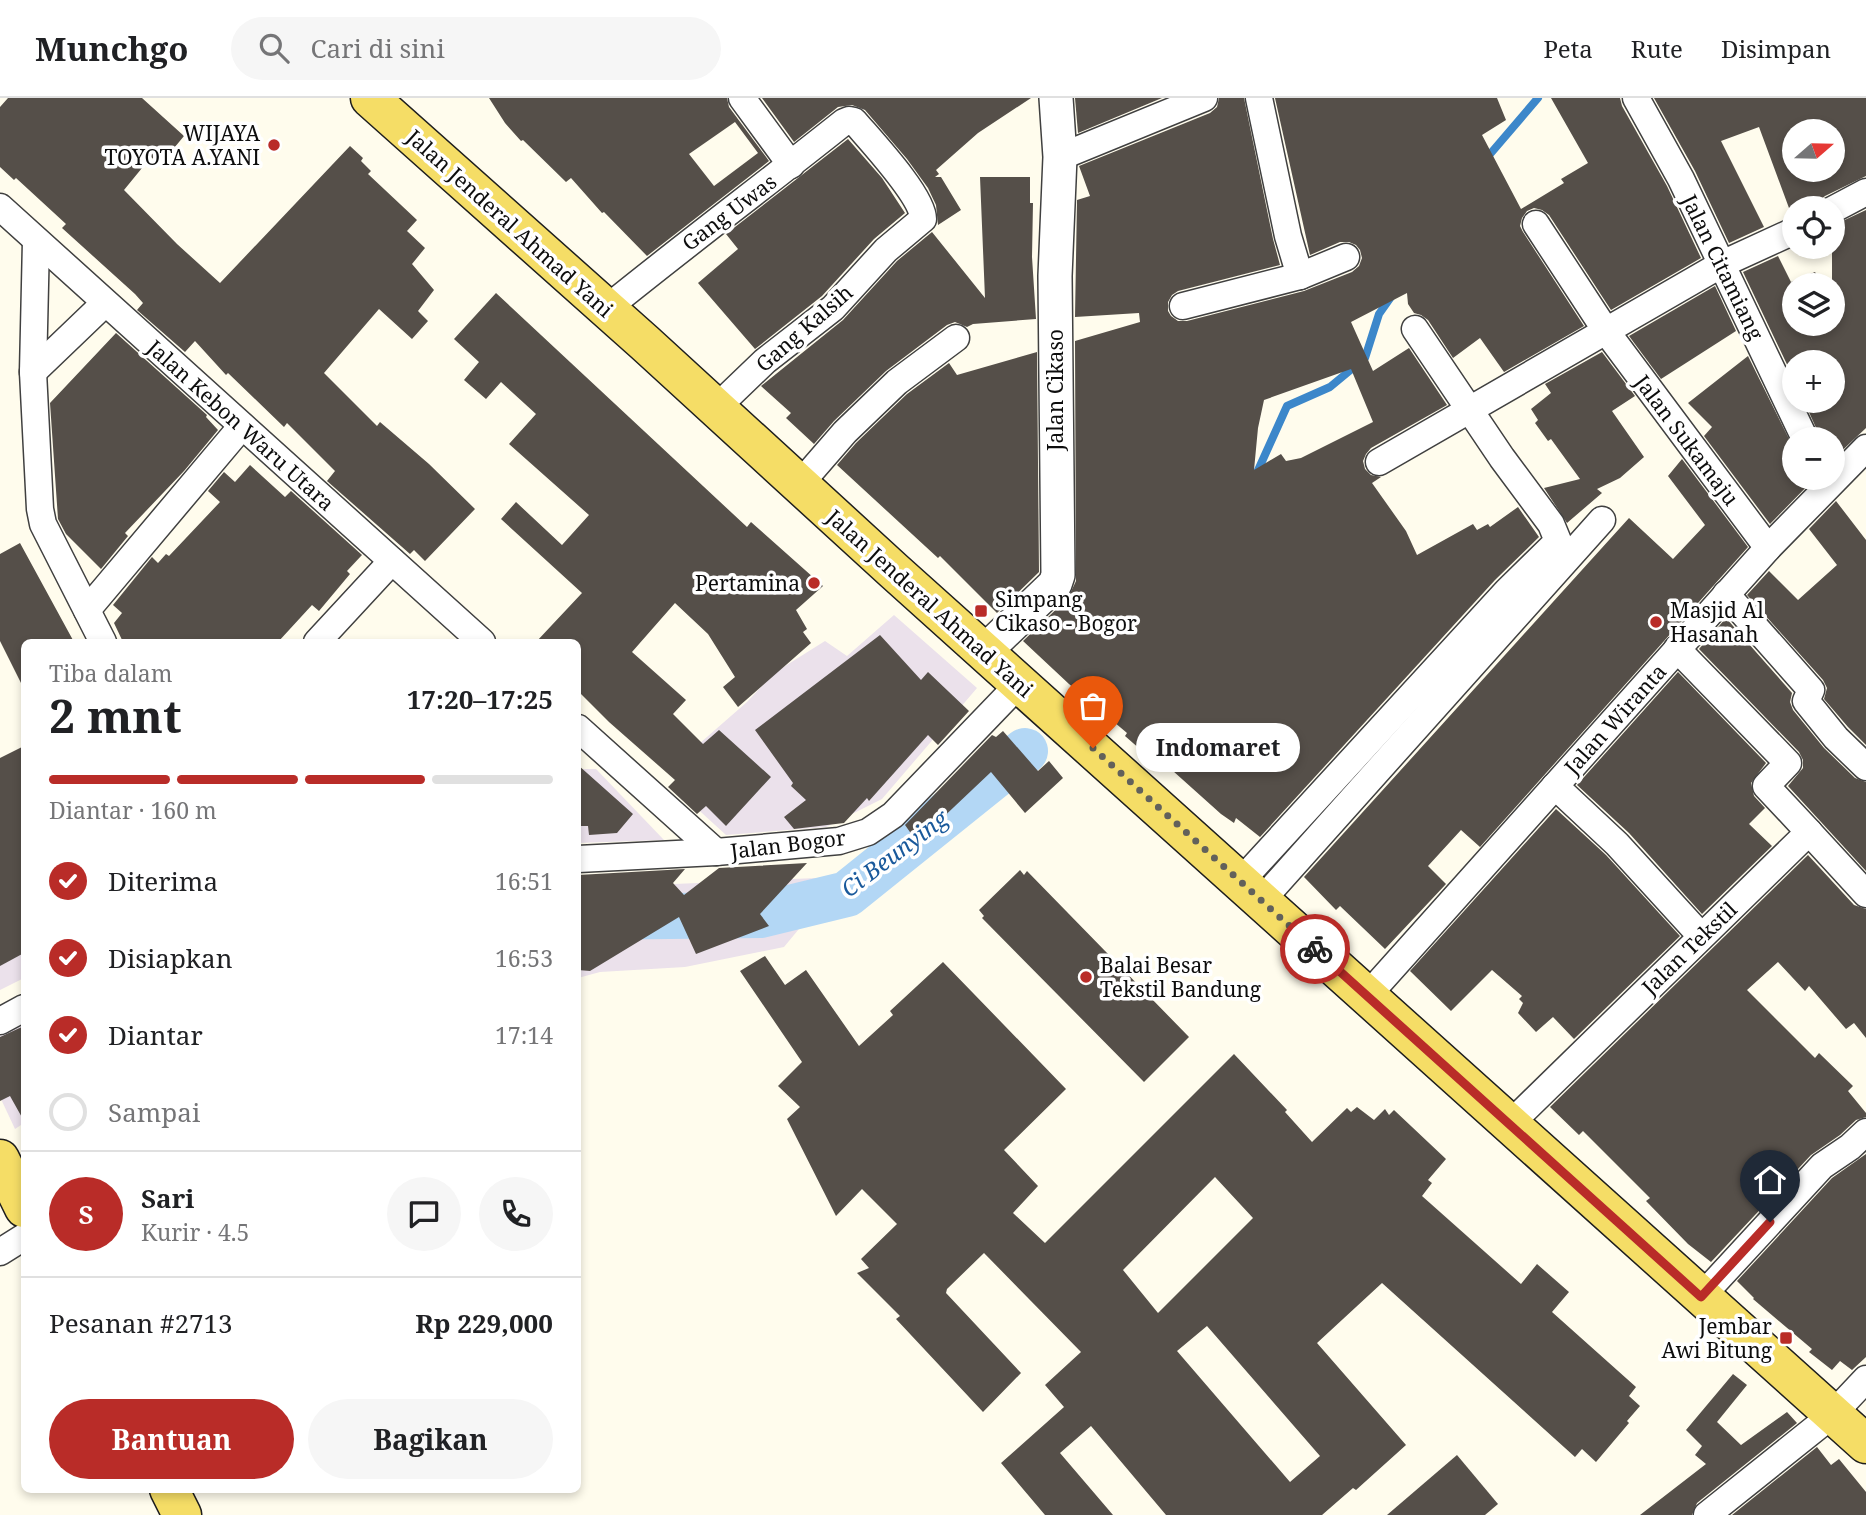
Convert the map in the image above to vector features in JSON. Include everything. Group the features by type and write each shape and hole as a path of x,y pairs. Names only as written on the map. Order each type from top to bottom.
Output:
{"main road":[{"name":"Jalan Jenderal Ahmad Yani","path":"370,98 1866,1444"},
{"path":"0,1159 21,1202"},
{"path":"171,1493 182,1515"}],"street":[{"path":"742,98 791,165"},
{"name":"Jalan Cikaso","path":"984,652 1055,584 1058,575 1055,276 1060,157 1056,98"},
{"path":"1060,157 1204,98"},
{"path":"1259,98 1288,236 1300,276"},
{"name":"Jalan Citamiang","path":"1636,98 1681,179 1799,427"},
{"name":"Gang Uwas","path":"606,309 706,228 849,120 854,121 911,192 922,209 923,219"},
{"path":"1845,203 1866,192"},
{"name":"Jalan Kebon Waru Utara","path":"0,207 479,639"},
{"name":"Gang Kalsih","path":"716,408 765,361 833,308 886,250 923,219"},
{"name":"Jalan Sukamaju","path":"1536,224 1606,331 1768,548"},
{"path":"1379,462 1722,264 1782,236"},
{"path":"36,241 33,372 40,509 43,524 101,639"},
{"path":"1183,306 1300,276 1346,257"},
{"path":"33,372 105,303"},
{"path":"1250,891 1507,591 1558,541 1551,524 1415,329"},
{"path":"799,485 845,432 897,382 956,338"},
{"path":"86,610 242,426"},
{"name":"Jalan Wiranta","path":"1845,466 1866,448"},
{"name":"Jalan Wiranta","path":"1368,995 1819,490"},
{"path":"1250,891 1602,520"},
{"path":"320,639 392,561"},
{"path":"1726,594 1811,690 1806,701 1836,738 1866,767"},
{"path":"1677,649 1788,763 1766,786 1866,894"},
{"name":"Jalan Bogor","path":"581,859 716,852 839,841 868,832 893,815 1020,683"},
{"path":"581,730 716,852"},
{"path":"1555,786 1617,844 1700,936"},
{"name":"Jalan Tekstil","path":"1510,1124 1809,832"},
{"path":"0,1021 21,1010"},
{"path":"1701,1297 1822,1166 1866,1132"},
{"path":"0,1252 21,1239"},
{"path":"1706,1515 1832,1415 1866,1379"}],"shaded area":[{"path":"894,615 977,688 882,799 826,827 726,835 679,792 676,764 747,702 774,673 825,641 847,656"},
{"path":"581,769 596,769 664,840 581,843"},
{"path":"842,877 784,947 685,967 600,972 581,977 581,888"},
{"path":"21,896 21,980 0,990 0,905"},
{"path":"21,1025 21,1125 15,1129 0,1097 0,1036"}],"building":[{"path":"8,98 142,98 184,136 160,165 151,157 124,190 220,283 350,146 363,158 361,161 371,171 368,174 417,220 407,231 425,248 412,264 434,290 418,311 428,321 412,339 379,309 324,373 377,426 380,422 429,464 475,509 425,561 414,550 410,554 327,481 335,471 287,423 284,427 228,373 226,375 195,341 185,352 137,310 143,303 135,294 62,228 66,224 16,178 14,180 0,167 0,107"},
{"path":"489,98 727,98 729,107 769,161 647,256 604,212 602,213 571,178 566,182 505,123","holes":["735,122 758,153 714,186 689,154"]},
{"path":"762,98 1031,98 978,133 936,170 939,174 935,177 941,177 961,210 938,225 936,205 928,188 865,110 852,105 838,107 794,142"},
{"path":"1075,98 1162,98 1078,133"},
{"path":"1219,98 1244,98 1280,265 1178,291 1168,302 1168,311 1178,321 1304,291 1352,272 1359,266 1362,258 1360,250 1349,242 1340,242 1310,255 1275,98 1497,98 1506,120 1482,135 1521,209 1564,183 1561,179 1588,163 1551,98 1620,98 1667,186 1701,258 1611,310 1549,215 1534,208 1527,211 1520,226 1584,326 1504,372 1480,338 1453,358 1428,320 1414,313 1408,304 1407,293 1351,322 1373,371 1409,348 1447,405 1371,448 1363,461 1365,469 1371,475 1381,477 1372,483 1406,531 1417,555 1473,524 1477,530 1488,524 1490,527 1518,507 1539,537 1495,580 1260,837 1236,818 1234,823 1221,814 1144,745 1141,750 1125,736 1127,733 1023,641 1068,598 1076,581 1075,341 1140,322 1139,313 1075,317 1077,200 1090,196 1079,166 1210,113 1217,107","holes":["1351,369 1373,422 1301,458 1286,461 1281,454 1254,470 1264,400"]},
{"path":"1654,98 1866,98 1866,176 1825,196 1785,196 1759,127 1721,141 1764,227 1729,243 1695,171"},
{"path":"848,139 882,178 905,213 874,239 822,296 755,349 698,283 738,249 726,234"},
{"path":"980,177 1030,177 1036,319 973,324 967,327 955,322 947,325 886,371 814,444 786,418 791,413 761,386 843,320 897,261 932,232 985,298"},
{"path":"1866,210 1866,428 1845,448 1845,427 1816,427 1809,413 1845,413 1845,350 1782,350 1782,354 1743,272 1778,256 1786,273 1782,273 1782,336 1845,336 1845,273 1832,273 1832,259 1845,259 1845,220"},
{"path":"1715,286 1736,331 1661,379 1629,336"},
{"path":"496,293 747,527 751,522 823,586 796,610 807,629 803,632 811,643 738,707 723,687 735,677 708,634 675,603 632,652 686,700 673,714 703,744 719,730 771,777 726,826 706,806 697,814 668,787 675,780 581,694 581,639 539,639 582,593 501,519 516,502 562,545 589,515 509,444 536,414 501,382 486,399 464,380 479,362 454,339"},
{"path":"116,333 207,415 218,430 184,471 125,533 128,536 101,569 66,534 58,519 50,403"},
{"path":"1037,352 1039,572 997,613 940,556 938,558 837,465 907,394 949,363 957,375"},
{"path":"1602,352 1635,396 1612,411 1644,457 1620,478 1597,489 1602,493 1567,523 1544,488 1580,479 1551,439 1548,441 1535,423 1538,420 1531,409 1551,393 1545,384"},
{"path":"1748,356 1783,427 1782,490 1803,490 1770,524 1704,436 1712,427 1688,403"},
{"path":"1682,459 1748,547 1480,847 1461,830 1428,866 1446,884 1385,949 1340,906 1336,910 1304,877 1629,518 1673,559 1705,525 1668,476"},
{"path":"250,465 285,497 291,491 362,555 347,571 350,574 319,611 312,605 281,639 122,639 114,623 122,613 113,605 152,557 158,563 166,554 169,556 220,502 208,491 224,472 235,482"},
{"path":"1836,501 1866,540 1866,745 1824,699 1827,688 1823,680 1747,595 1769,571 1798,600 1837,565 1809,529"},
{"path":"20,543 72,639 21,639 21,683 0,641 0,554"},
{"path":"1726,618 1792,693 1790,702 1793,710 1824,748 1855,778 1866,782 1866,871 1788,786 1803,768 1799,752 1699,649"},
{"path":"880,635 921,680 928,672 969,711 938,745 928,735 869,801 867,798 844,823 794,829 784,817 806,800 791,786 793,783 755,730"},
{"path":"1678,672 1766,763 1751,783 1754,796 1765,808 1749,824 1772,846 1702,914 1629,833 1577,785"},
{"path":"1003,731 1038,771 1049,761 1063,778 1025,813 991,772 917,842 905,825 992,735 996,737"},
{"path":"21,748 21,955 0,966 0,758"},
{"path":"581,768 633,814 617,833 589,835 588,826 581,826"},
{"path":"1556,809 1606,855 1680,936 1574,1039 1553,1017 1536,1032 1518,1013 1523,1003 1519,999 1522,996 1492,970 1451,1011 1410,971"},
{"path":"1808,855 1854,905 1866,909 1866,1038 1854,1023 1846,1029 1809,986 1805,991 1778,962 1747,990 1815,1058 1819,1053 1853,1086 1848,1091 1866,1113 1866,1117 1856,1120 1811,1155 1711,1262 1688,1244 1646,1201 1650,1198 1583,1131 1579,1135 1550,1107"},
{"path":"807,863 760,914 769,926 696,954 679,917 590,971 581,970 581,875 685,869 673,883 684,895 719,868"},
{"name":"Balai Besar Tekstil Bandung","path":"1020,870 1024,875 1027,871 1189,1037 1144,1082 982,918 984,916 979,910"},
{"path":"765,956 785,985 806,970 859,1046 893,1015 890,1011 943,962 1066,1089 1004,1150 1038,1186 1013,1213 1045,1243 1234,1054 1287,1110 1285,1112 1312,1142 1347,1108 1351,1112 1357,1107 1374,1120 1385,1109 1389,1115 1394,1110 1446,1159 1428,1180 1432,1183 1422,1196 1521,1284 1537,1264 1569,1292 1552,1312 1636,1387 1629,1396 1640,1406 1596,1462 1582,1449 1575,1457 1382,1283 1317,1343 1406,1445 1356,1490 1353,1488 1322,1515 1166,1515 1091,1426 1060,1453 1113,1515 1045,1515 1001,1463 1064,1407 1045,1385 1081,1352 984,1253 946,1293 1021,1373 983,1412 896,1319 900,1316 857,1273 869,1268 861,1259 897,1224 862,1189 836,1216 787,1119 800,1107 778,1086 802,1062 740,971","holes":["1215,1177 1253,1218 1158,1313 1123,1270","1207,1326 1320,1456 1290,1482 1177,1351"]},
{"path":"21,1027 21,1116 10,1096 0,1101 0,1037"},
{"path":"1866,1154 1866,1357 1852,1370 1840,1361 1832,1370 1809,1352 1812,1349 1753,1299 1737,1281 1832,1178"},
{"path":"1733,1374 1747,1385 1717,1422 1741,1445 1787,1412 1797,1423 1697,1503 1692,1515 1640,1515 1706,1464 1695,1455 1702,1446 1686,1430"},
{"path":"1817,1447 1831,1465 1839,1459 1866,1492 1866,1515 1732,1515"},
{"path":"1457,1455 1498,1504 1485,1515 1387,1515"}],"waterway":[{"name":"Ci Beunying","path":"1485,160 1538,98"},
{"name":"Ci Beunying","path":"1255,477 1287,406 1330,387 1365,358 1379,314 1391,297"},
{"name":"Ci Beunying","path":"581,917 761,915 847,894 1025,751"}],"way so far":[{"path":"1093,748 1315,949"}],"place":[{"name":"WIJAYA TOYOTA A.YANI","path":"274,145"},
{"name":"Pertamina","path":"814,583"},
{"name":"Simpang Cikaso - Bogor","path":"981,611"},
{"name":"Masjid Al Hasanah","path":"1656,622"},
{"name":"Indomaret","path":"1093,748"},
{"name":"Balai Besar Tekstil Bandung","path":"1086,977"},
{"name":"Jembar Awi Bitung","path":"1786,1338"}],"route":[{"path":"1315,949 1701,1297 1770,1222"}]}
